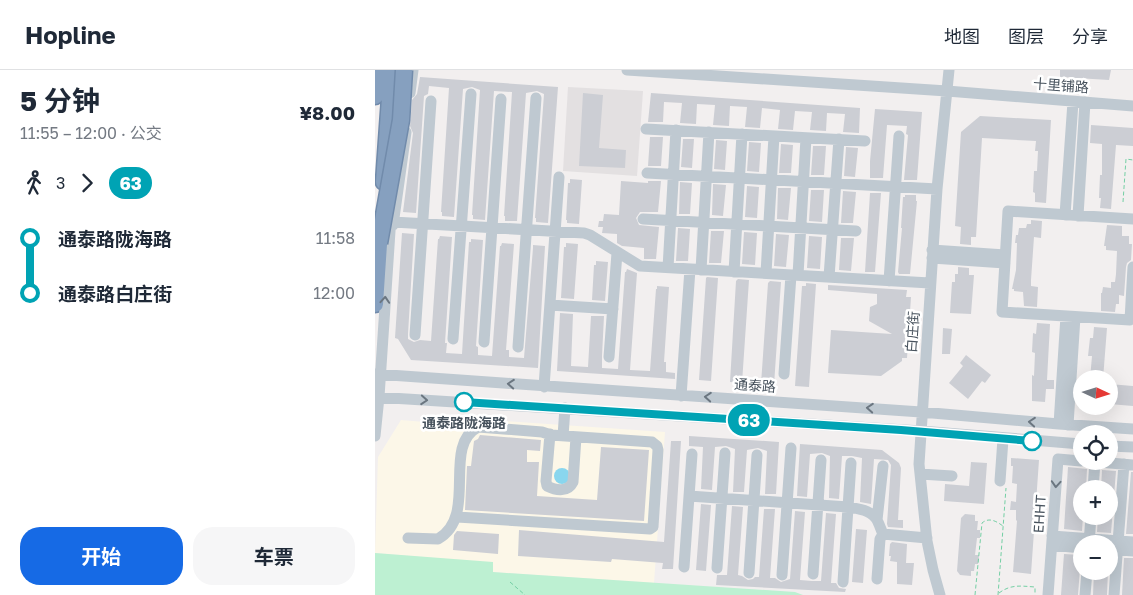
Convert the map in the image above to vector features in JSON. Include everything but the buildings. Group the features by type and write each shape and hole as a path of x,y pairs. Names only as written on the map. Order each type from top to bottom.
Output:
{"highway":[{"path":"375,96 377,70"},
{"path":"375,304 392,70"},
{"path":"379,243 401,120 403,70"}],"street":[{"path":"375,436 378,374 403,70"},
{"path":"388,258 404,156 413,70"},
{"name":"十里铺路","path":"627,70 741,74 1133,106"},
{"name":"白庄街","path":"940,595 927,538 920,474 921,412 937,189 949,70"},
{"path":"453,339 471,94"},
{"path":"518,347 536,98"},
{"path":"484,342 501,99"},
{"path":"415,335 431,101"},
{"path":"1065,215 1073,102"},
{"path":"1078,216 1085,102"},
{"path":"646,129 865,141"},
{"path":"668,268 676,130"},
{"path":"681,396 695,269 704,222 709,132"},
{"path":"734,272 742,134"},
{"path":"765,273 773,136"},
{"path":"889,280 899,136"},
{"path":"784,374 801,228 807,138"},
{"path":"829,277 839,139"},
{"path":"647,173 937,189"},
{"path":"544,387 559,177"},
{"path":"1133,220 1008,211 1002,312 1130,320 1133,267"},
{"path":"643,219 856,231"},
{"path":"393,222 584,233 640,266 930,283"},
{"path":"609,356 617,253"},
{"path":"932,254 1005,259"},
{"path":"550,305 613,309"},
{"path":"1063,425 1070,316"},
{"name":"通泰路","path":"378,374 921,412 1063,425 1133,429"},
{"path":"377,397 921,431 1073,443"},
{"path":"563,436 565,408"},
{"path":"408,538 438,539 451,528 457,517 461,458 464,442 470,432 478,427 542,432 563,436 652,442 657,446 653,527 650,529 457,517"},
{"path":"550,434 546,481 547,486 553,489 566,490 571,487 573,482 576,436"},
{"path":"1000,476 1003,439"},
{"path":"1118,446 1133,447"},
{"path":"782,575 791,448"},
{"path":"717,568 725,453"},
{"path":"684,567 692,454"},
{"path":"749,573 757,455"},
{"name":"EHHT","path":"1048,595 1058,459 1073,460"},
{"path":"813,574 821,460"},
{"path":"843,582 851,462"},
{"path":"1117,535 1129,464"},
{"path":"877,520 883,466"},
{"path":"920,474 953,476"},
{"path":"689,496 848,507 863,510 872,514 883,534 880,540 877,579"},
{"path":"883,534 927,538"},
{"path":"1052,541 1073,541"},
{"path":"1052,541 1073,546"},
{"path":"1118,546 1133,542"},
{"path":"1118,548 1133,551"},
{"path":"1085,595 1086,580"},
{"path":"1114,580 1114,595"}],"path":[{"path":"1123,202 1125,159 1133,160"},
{"path":"999,594 1007,486 1006,478 1000,476"},
{"path":"975,595 982,524 985,520 990,520 1004,526"},
{"path":"510,582 525,595"},
{"path":"999,594 1012,585 1035,586 1035,595"}],"shaded area":[{"path":"568,87 643,91 637,176 563,171"},
{"path":"460,418 665,432 654,583 493,572 493,563 375,553 378,457 401,420 460,425"}],"green space":[{"path":"375,553 493,562 493,572 795,592 803,595 375,595"}],"water":[{"path":"562,468 570,476 562,484 554,476"}],"bus line":[{"name":"63","path":"464,402 901,430 1032,441"}],"place":[{"name":"通泰路陇海路","path":"464,402"}]}
